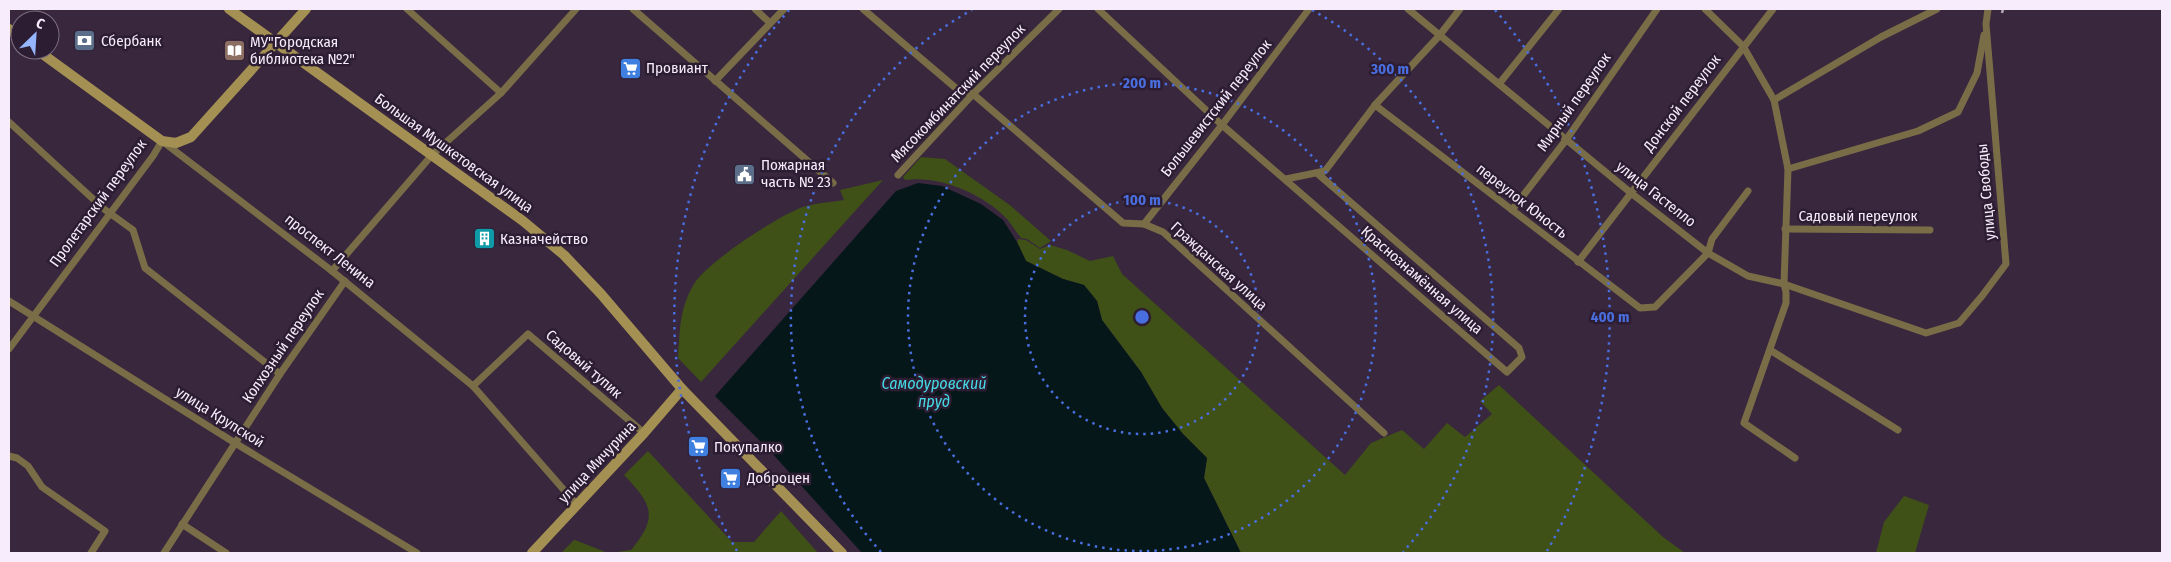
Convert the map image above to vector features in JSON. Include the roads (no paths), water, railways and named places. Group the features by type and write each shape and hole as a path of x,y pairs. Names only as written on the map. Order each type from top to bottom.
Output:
{"main road":[{"name":"Большая Мушкетовская улица","path":"229,9 523,221 564,255 601,294 682,388 842,553"},
{"name":"Пролетарский переулок","path":"162,141 176,143 191,137 306,9"},
{"name":"проспект Ленина","path":"52,60 162,141"},
{"name":"улица Мичурина","path":"532,553 644,434 682,388"}],"street":[{"path":"407,9 500,93"},
{"path":"332,270 432,155 500,93 576,9"},
{"path":"633,9 833,183"},
{"path":"755,9 770,23"},
{"path":"716,81 784,9"},
{"name":"Гражданская улица","path":"863,9 958,90 973,94 1123,223 1144,224 1163,232 1384,433"},
{"name":"Мясокомбинатский переулок","path":"898,175 973,94 1059,9"},
{"name":"Краснознамённая улица","path":"1098,9 1222,125 1507,372 1519,361 1522,356 1519,348 1318,174"},
{"name":"Большевистский переулок","path":"1144,224 1222,125 1309,9"},
{"name":"улица Гастелло","path":"1408,9 1631,193 1708,253 1748,276 1784,284 1926,333"},
{"path":"1286,179 1318,174 1325,171 1376,106 1439,36 1460,9"},
{"path":"1499,84 1559,9"},
{"name":"Мирный переулок","path":"1512,210 1566,140 1657,9"},
{"path":"1705,9 1743,46 1774,100 1788,169 1784,284 1786,303 1744,423 1795,458"},
{"name":"Донской переулок","path":"1578,262 1773,9"},
{"path":"1774,100 1881,36 1937,9"},
{"name":"улица Свободы","path":"1926,333 1959,322 1982,296 2006,264 1986,24 1988,9"},
{"path":"1788,169 1918,131 1958,112 1976,73 1986,24"},
{"name":"переулок Юность","path":"1376,106 1640,308 1655,308 1708,253"},
{"path":"9,122 110,213 133,230 146,268 280,374"},
{"name":"Пролетарский переулок","path":"9,349 162,141"},
{"name":"проспект Ленина","path":"162,141 332,270 473,386 578,506"},
{"path":"1708,253 1712,239 1748,191"},
{"name":"Садовый переулок","path":"1785,229 1930,230"},
{"name":"Колхозный переулок","path":"164,553 280,374 345,281"},
{"name":"улица Крупской","path":"9,301 235,443 417,553"},
{"name":"Садовый тупик","path":"473,386 528,334 644,434"},
{"path":"1770,350 1898,430"},
{"path":"9,456 17,458 28,466 42,487 105,531 91,553"},
{"path":"182,524 226,553"}],"water":[{"name":"Самодуровский пруд","path":"918,183 942,186 981,204 1003,220 1026,261 1063,279 1084,285 1097,301 1102,320 1141,372 1162,408 1183,434 1207,458 1204,478 1241,553 862,553 771,452 715,396 896,191"}],"railway":[{"path":"2002,13 2003,9"}],"place":[{"name":"Сбербанк","path":"85,41"},
{"name":"МУ\"Городская библиотека №2\"","path":"234,51"},
{"name":"Провиант","path":"630,68"},
{"name":"Пожарная часть № 23","path":"745,174"},
{"name":"Казначейство","path":"484,239"},
{"name":"Покупалко","path":"698,447"},
{"name":"Доброцен","path":"731,478"}]}
